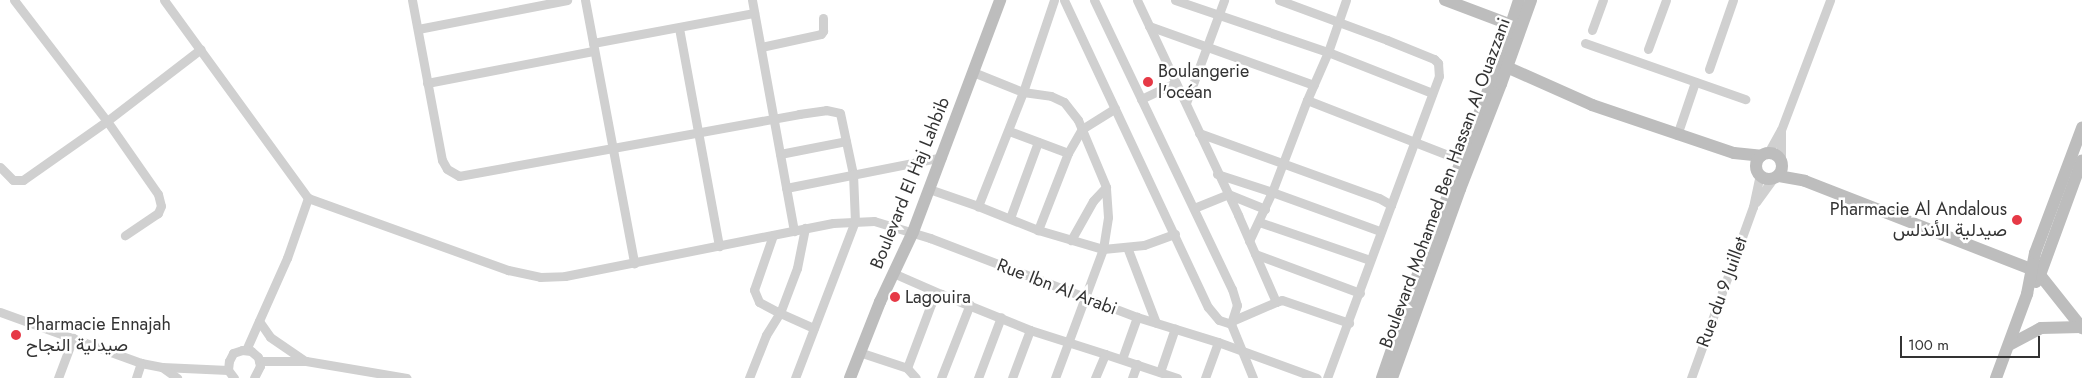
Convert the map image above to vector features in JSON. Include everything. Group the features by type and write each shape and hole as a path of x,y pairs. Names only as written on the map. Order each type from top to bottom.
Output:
{"street":[{"path":"14,0 108,121 152,182 161,200 158,213 125,235"},
{"path":"164,0 308,198 287,258 246,350"},
{"path":"412,0 442,160 447,170 453,174 474,175 774,119 833,110 842,115 853,174 854,221 795,378"},
{"path":"418,30 567,0"},
{"path":"585,0 634,263"},
{"path":"752,0 794,231"},
{"name":"Boulevard El Haj Lahbib","path":"850,378 859,352 893,273 913,232 1000,0"},
{"path":"978,206 1024,92 1054,0"},
{"path":"1064,0 1211,312 1219,320 1232,322 1282,300 1349,323"},
{"path":"1094,0 1232,289 1237,305 1232,322 1241,351 1253,378"},
{"path":"1137,0 1228,194 1276,302"},
{"path":"1175,0 1328,52 1432,94"},
{"path":"1186,103 1224,0"},
{"path":"1279,0 1434,59 1438,63 1439,72 1432,94 1380,231 1349,323 1327,378"},
{"path":"1249,241 1272,192 1307,100 1328,52 1346,0"},
{"path":"1444,0 1516,27"},
{"name":"Boulevard Mohamed Ben Hassan Al Ouazzani","path":"1392,378 1503,66 1516,27 1519,0"},
{"name":"Boulevard Mohamed Ben Hassan Al Ouazzani","path":"1516,27 1532,0"},
{"path":"1592,30 1603,0"},
{"path":"1648,49 1666,0"},
{"path":"1709,70 1733,0"},
{"path":"1758,173 1757,163 1781,130 1830,0"},
{"path":"427,83 754,13"},
{"path":"761,47 821,34 824,31 823,18"},
{"path":"1149,26 1314,85"},
{"path":"679,28 719,246"},
{"path":"1585,43 1745,99"},
{"path":"0,167 12,180 23,180 108,121 201,49"},
{"path":"1503,66 1592,105 1677,135 1734,153 1775,154 1805,181"},
{"name":"Boulevard Mohamed Ben Hassan Al Ouazzani","path":"1382,378 1461,160 1503,66"},
{"path":"973,72 1024,92 1051,96 1064,102 1082,129 1106,187 1108,217 1103,250 1055,378"},
{"path":"1677,135 1695,82"},
{"path":"1141,99 1176,83"},
{"path":"1307,100 1413,143 1461,160"},
{"path":"1038,230 1068,153 1082,129 1115,108"},
{"path":"2036,272 2035,253 2082,128"},
{"path":"1775,178 1782,170 1781,130"},
{"path":"1009,131 1068,153"},
{"path":"1199,133 1379,198 1391,205"},
{"path":"780,154 846,141"},
{"path":"1010,218 1038,142"},
{"path":"1734,153 1766,179 1805,181 2036,272 2082,327"},
{"path":"786,188 942,157"},
{"path":"1996,378 2027,294 2082,160"},
{"name":"Rue du 9 Juillet","path":"1691,378 1753,206 1758,173"},
{"path":"1218,174 1380,231"},
{"name":"Rue du 9 Juillet","path":"1753,206 1775,178"},
{"path":"1071,240 1093,201 1106,187"},
{"path":"929,190 978,206 1038,230 1103,250 1144,245 1175,234"},
{"path":"1194,208 1228,194 1265,209"},
{"name":"Rue Ibn Al Arabi","path":"308,198 527,276 551,278 805,228 854,221 874,221 913,232 1085,298 1218,342 1317,378"},
{"path":"1259,222 1370,260"},
{"path":"750,378 768,330 780,313 797,268 805,228"},
{"path":"772,235 754,290 759,302 814,328"},
{"path":"1127,247 1156,323"},
{"path":"1255,254 1360,292"},
{"path":"893,273 1030,330 1172,377"},
{"path":"907,368 931,304 941,294"},
{"path":"941,378 970,304"},
{"path":"0,312 141,363 162,367 231,374 228,361 234,353 246,350 255,354 259,361 259,370 254,378"},
{"path":"978,378 1001,317"},
{"path":"1122,359 1138,317"},
{"path":"259,321 270,337 306,361"},
{"path":"2009,345 2041,328 2082,327"},
{"path":"1160,372 1175,328"},
{"path":"1012,378 1030,330"},
{"path":"58,378 73,338"},
{"path":"1205,378 1218,342"},
{"path":"859,352 907,368 916,378"},
{"path":"1096,378 1105,354"},
{"path":"259,361 306,361 407,378"},
{"path":"136,378 141,363"},
{"path":"1132,378 1137,364"},
{"path":"162,367 177,378"}],"place":[{"name":"Boulangerie l'océan","path":"1148,82"},
{"name":"Pharmacie Al Andalous صيدلية الأندلس","path":"2017,220"},
{"name":"Lagouira","path":"895,297"},
{"name":"Pharmacie Ennajah صيدلية النجاح","path":"16,335"}]}
